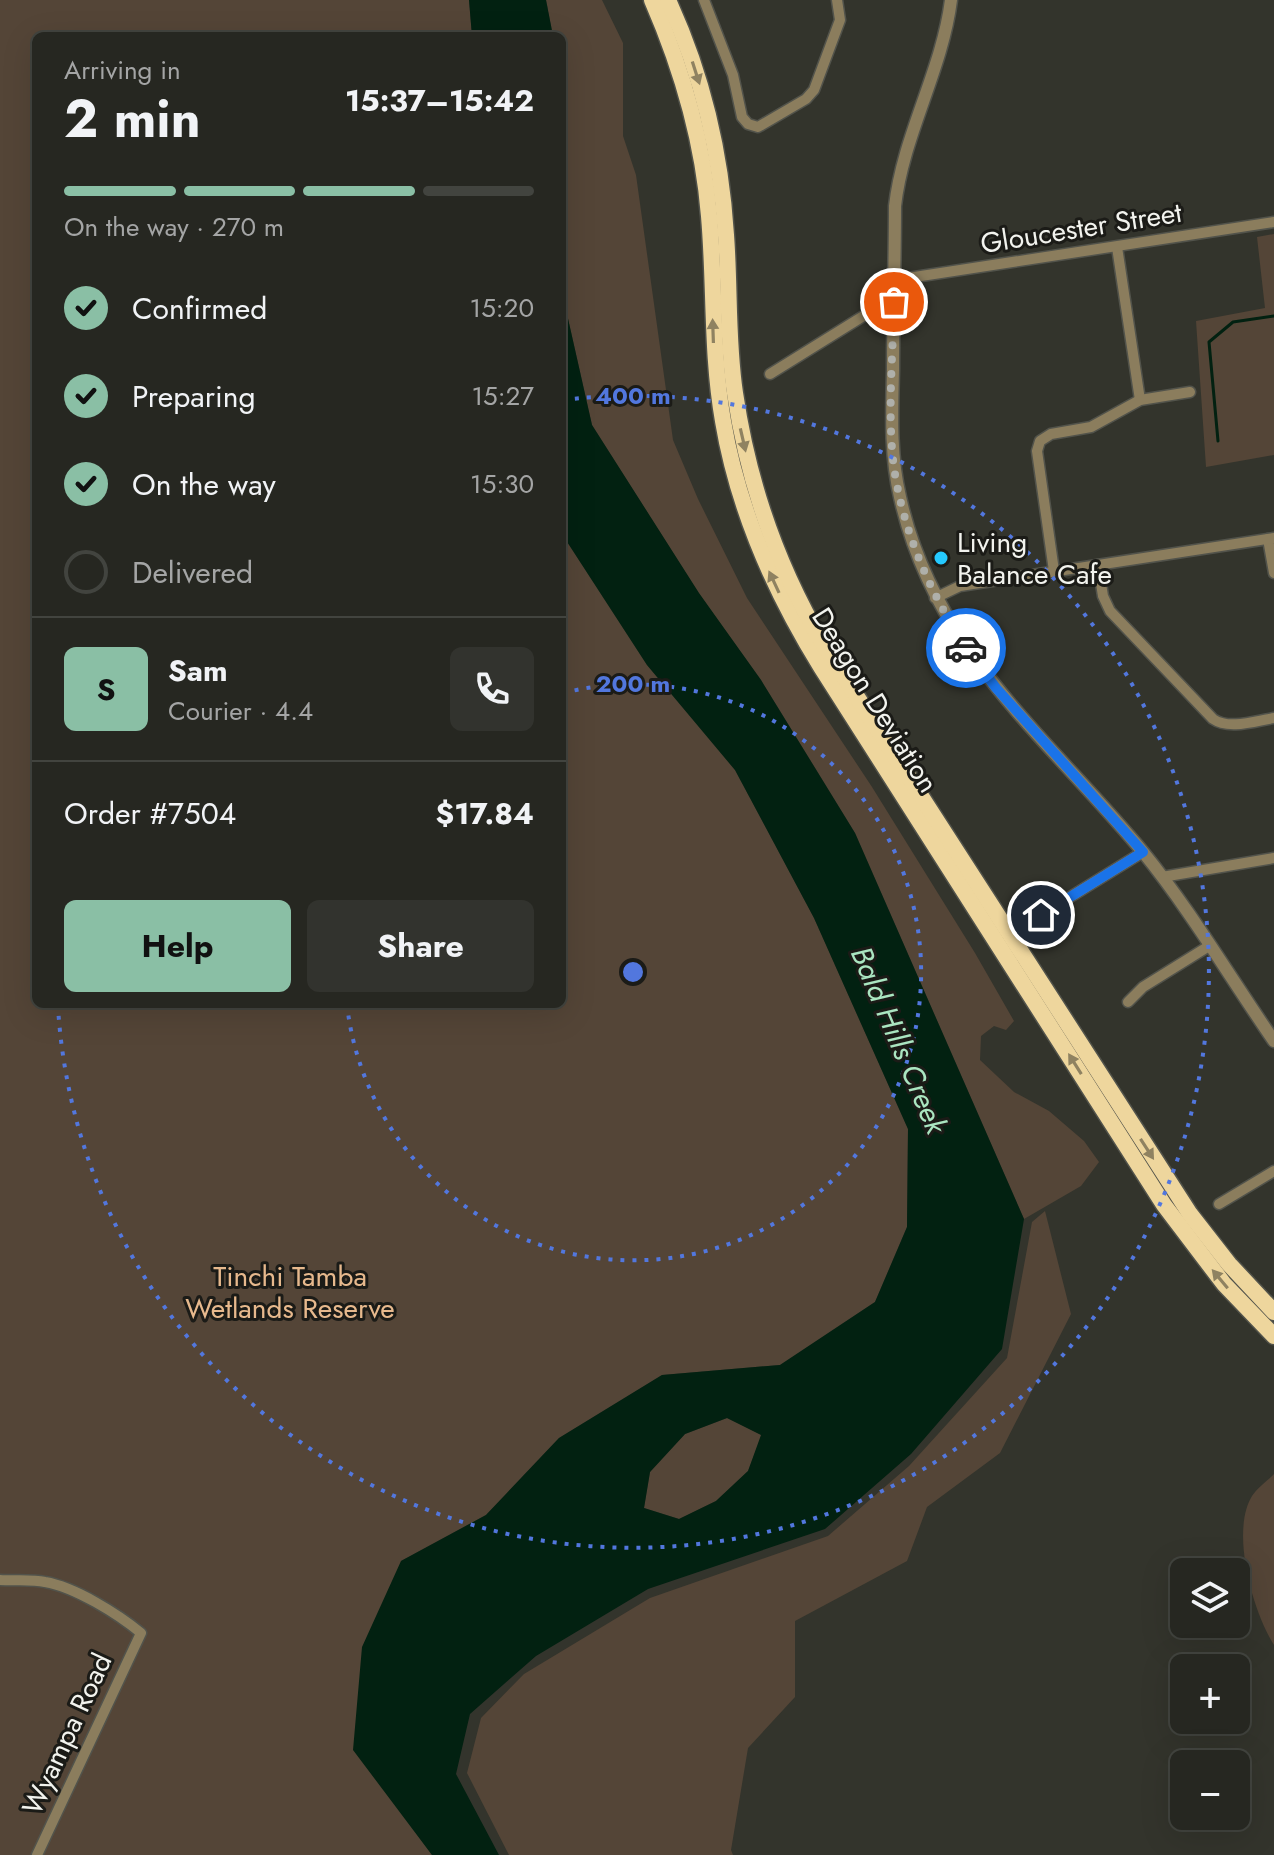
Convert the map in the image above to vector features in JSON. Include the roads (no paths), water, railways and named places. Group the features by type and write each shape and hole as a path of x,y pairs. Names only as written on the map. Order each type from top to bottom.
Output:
{"highway":[{"name":"Deagon Deviation","path":"652,0 687,96 704,175 711,242 716,370 727,444 752,529 778,591 821,667 1164,1205 1224,1284 1274,1336"},
{"name":"Deagon Deviation","path":"668,0 699,80 716,149 726,236 732,368 740,425 757,497 791,586 823,644 1190,1214 1229,1264 1274,1312"}],"street":[{"path":"704,0 733,75 742,117 748,124 758,127 806,99 814,90 840,20 837,0"},
{"path":"951,0 943,39 900,177 895,206 894,468 916,553 935,598 967,649 996,688 1143,852 1274,1041"},
{"name":"Gloucester Street","path":"895,280 1274,222"},
{"path":"1117,247 1140,400"},
{"path":"770,374 886,302 894,302"},
{"path":"1054,571 1036,437 1091,427 1140,400 1190,392"},
{"path":"935,598 960,586 1271,538 1274,573"},
{"path":"1098,565 1103,596 1110,611 1213,719 1229,725 1274,718"},
{"path":"1041,915 1143,852"},
{"path":"1162,877 1274,858"},
{"path":"1128,1002 1143,987 1209,946"},
{"path":"1219,1204 1274,1171"},
{"name":"Wyampa Road","path":"0,1580 46,1582 78,1594 126,1620 141,1633 37,1855"}],"water":[{"path":"469,0 546,0 552,32 472,32"},
{"name":"Bald Hills Creek","path":"566,310 592,425 699,593 761,680 855,833 1024,1219 1002,1349 911,1454 825,1529 648,1589 536,1656 470,1714 456,1774 499,1855 432,1855 353,1750 362,1647 401,1561 486,1515 559,1438 662,1375 780,1365 875,1302 907,1227 908,1129 814,918 735,770 647,665 566,540","holes":["727,1418 761,1435 748,1471 716,1501 679,1519 644,1508 650,1472 685,1434"]}],"waterway":[{"path":"1218,441 1209,342 1233,322 1274,316"}],"place":[{"name":"Living Balance Cafe","path":"941,558"}],"park label":[{"name":"Tinchi Tamba Wetlands Reserve","path":"290,1292"}]}
